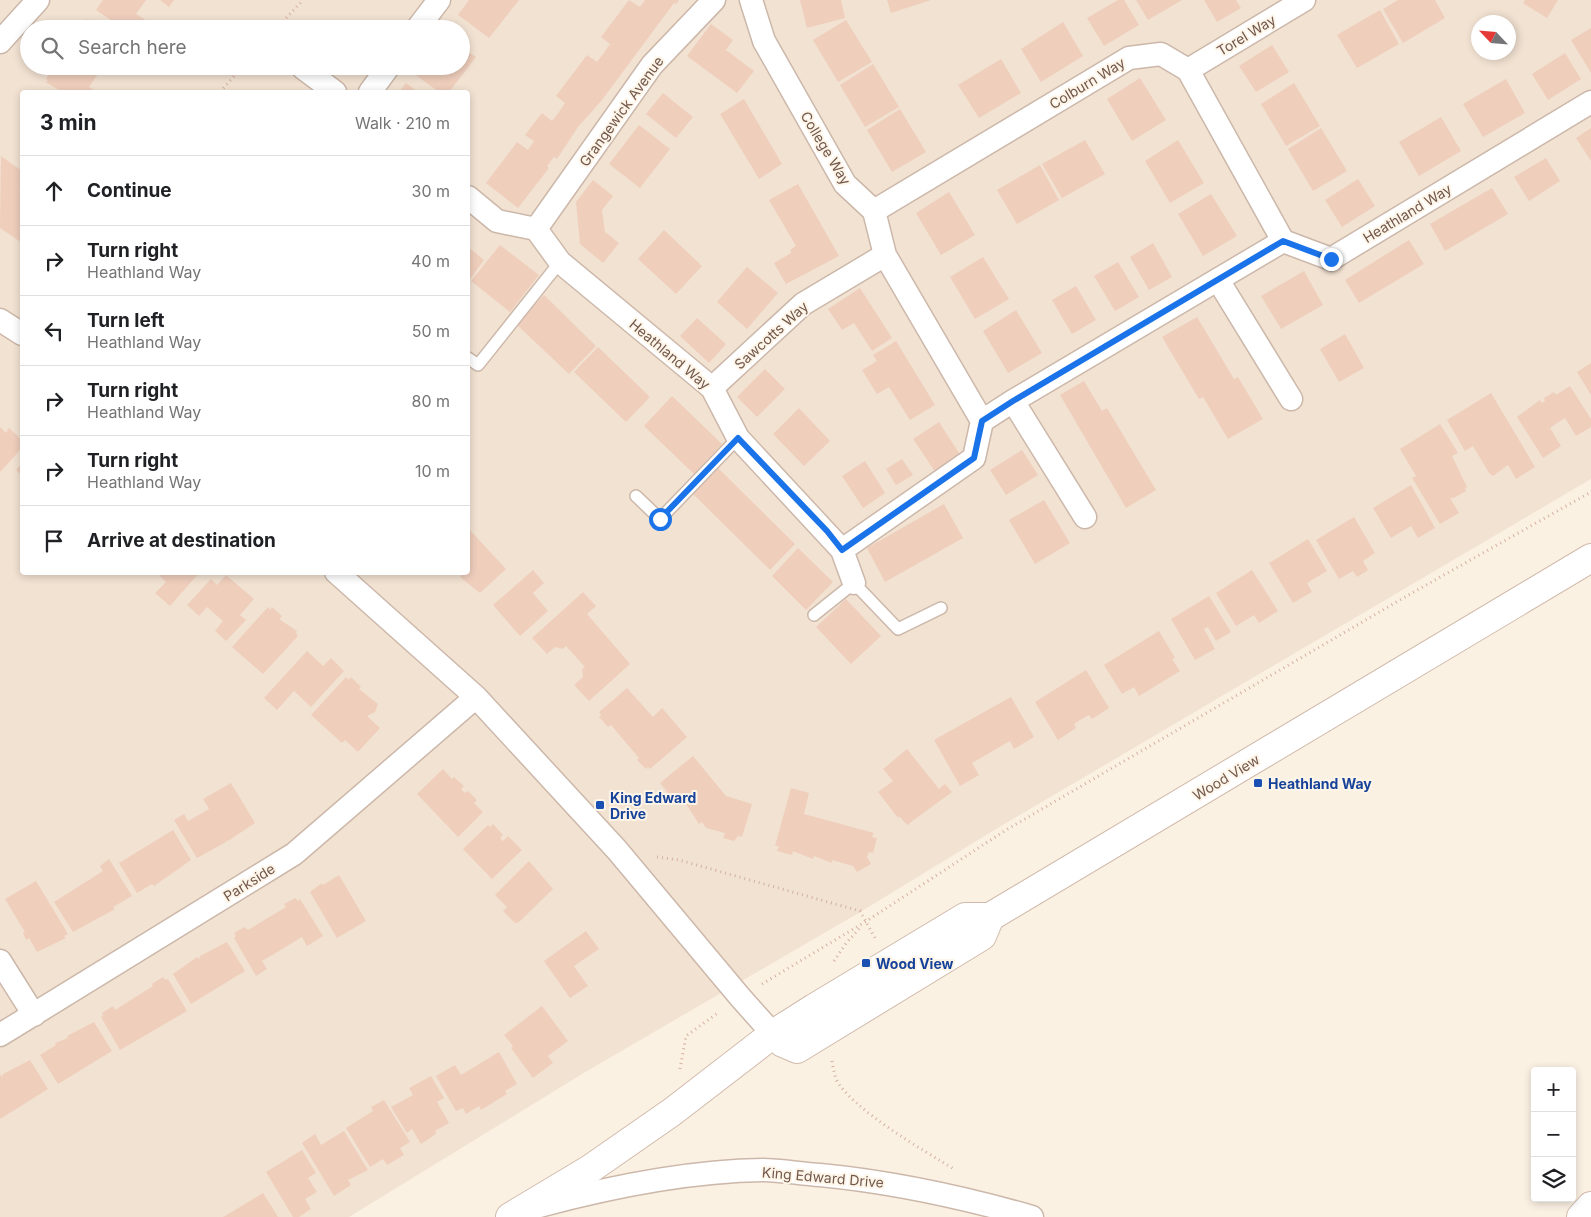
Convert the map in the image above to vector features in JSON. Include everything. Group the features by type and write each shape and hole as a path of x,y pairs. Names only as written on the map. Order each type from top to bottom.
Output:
{"main road":[{"name":"Wood View","path":"990,917 1591,558"},
{"path":"517,1213 590,1169 655,1124 773,1034 814,1008 965,917 990,917 982,936 797,1049 783,1043 773,1034"},
{"path":"1581,1217 1591,1206"}],"street":[{"path":"0,42 38,0"},
{"path":"424,20 439,0"},
{"name":"Grangewick Avenue","path":"536,229 652,65 714,0"},
{"name":"College Way","path":"751,0 764,42 845,184 874,211"},
{"name":"Torel Way","path":"1188,70 1304,0"},
{"name":"Colburn Way","path":"874,211 1128,58 1161,54 1188,70"},
{"path":"982,421 1283,241 1188,70"},
{"path":"312,75 332,90"},
{"path":"371,90 382,75"},
{"name":"Heathland Way","path":"1283,241 1331,259 1591,102"},
{"path":"470,199 497,221 536,229"},
{"path":"842,550 974,458 982,421 885,255 874,211"},
{"name":"Heathland Way","path":"536,229 560,262 712,388 738,438 827,531 842,550 854,583"},
{"name":"Sawcotts Way","path":"712,388 803,304 885,255"},
{"path":"1218,280 1291,399"},
{"path":"0,320 20,333"},
{"path":"1013,401 1084,517"},
{"path":"339,575 476,697 617,850 773,1034"},
{"name":"Parkside","path":"0,1035 294,854 476,697"},
{"path":"0,961 34,1015"},
{"name":"King Edward Drive","path":"517,1213 597,1190 671,1178 764,1170 896,1184 965,1198 1032,1217"}],"lane":[{"path":"470,359 478,365 560,262"},
{"path":"636,496 660,519 738,438"},
{"path":"814,615 854,583 898,630 941,608"}],"path":[{"path":"284,20 303,0"},
{"path":"222,90 235,75"},
{"path":"758,987 865,922 1006,830 1412,593 1591,492"},
{"path":"617,850 679,860 860,911 865,922"},
{"path":"686,1036 723,1010"},
{"path":"832,1056 836,1079 844,1091 901,1136 962,1174 965,1198"}],"shaded area":[{"path":"0,0 1591,0 1591,479 1001,826 857,914 587,1071 349,1217 0,1217"}],"building":[{"path":"103,0 146,0 136,14 146,20 111,20 96,10"},
{"path":"160,0 174,0 169,7"},
{"path":"469,0 519,0 489,38 470,24 470,20 465,20 458,15"},
{"path":"629,0 640,7 645,0 679,0 676,4 674,3 602,100 578,127 557,159 554,157 547,166 549,168 518,208 486,183 517,142 528,150 534,141 525,135 542,113 552,121 565,103 556,96 587,55 597,62 610,44 601,37"},
{"path":"800,0 841,0 845,18 807,28"},
{"path":"887,0 931,0 891,13"},
{"path":"1118,0 1124,0 1139,25 1104,46 1087,18"},
{"path":"1136,0 1182,0 1148,20"},
{"path":"1204,0 1236,0 1241,8 1217,22"},
{"path":"1398,0 1435,0 1445,18 1403,43 1383,9"},
{"path":"1525,0 1558,0 1547,18 1523,3"},
{"path":"1380,10 1399,44 1357,68 1337,35"},
{"path":"846,20 872,62 838,82 813,40"},
{"path":"1063,22 1083,56 1041,82 1021,49"},
{"path":"711,24 733,40 726,50 754,71 737,93 687,56"},
{"path":"1591,28 1591,73 1571,40"},
{"path":"1272,45 1289,72 1256,92 1239,66"},
{"path":"470,53 476,57 470,65"},
{"path":"1565,53 1581,79 1548,100 1532,74"},
{"path":"1001,59 1021,93 979,118 958,85"},
{"path":"873,64 899,107 865,127 840,85"},
{"path":"48,75 97,75 89,87 94,90 59,90 46,82 48,80 46,79"},
{"path":"416,75 462,75 451,90 436,90"},
{"path":"1140,78 1166,120 1132,141 1107,99"},
{"path":"1506,79 1525,113 1483,137 1463,104"},
{"path":"406,83 415,90 401,90"},
{"path":"1294,83 1320,126 1286,146 1261,104"},
{"path":"663,93 693,117 676,138 646,114"},
{"path":"744,99 782,164 759,179 720,114"},
{"path":"900,109 926,152 892,172 867,130"},
{"path":"1441,117 1461,151 1419,176 1399,142"},
{"path":"639,125 670,149 640,188 609,164"},
{"path":"1321,128 1347,171 1313,191 1288,149"},
{"path":"1591,128 1591,161 1576,138"},
{"path":"1085,140 1105,174 1062,198 1042,164"},
{"path":"1178,140 1204,183 1170,203 1145,161"},
{"path":"1,156 20,170 20,242 0,228"},
{"path":"1546,158 1560,181 1529,201 1514,177"},
{"path":"1040,165 1059,200 1017,224 997,190"},
{"path":"1358,179 1375,206 1342,227 1325,200"},
{"path":"593,180 613,196 602,210 605,232 619,243 603,263 580,244 576,202"},
{"path":"798,184 839,256 786,284 774,263 791,253 790,250 796,246 769,200"},
{"path":"1492,188 1508,214 1445,251 1430,224"},
{"path":"949,192 975,235 941,255 916,213"},
{"path":"1211,194 1237,236 1203,256 1178,214"},
{"path":"664,230 702,266 676,294 638,259"},
{"path":"1409,240 1424,264 1359,303 1345,280"},
{"path":"1153,243 1172,277 1149,290 1130,257"},
{"path":"500,245 539,275 510,312 471,281"},
{"path":"470,249 484,260 470,279"},
{"path":"983,257 1009,299 975,319 950,277"},
{"path":"1118,262 1139,297 1115,311 1094,276"},
{"path":"747,267 778,293 747,329 717,302"},
{"path":"1304,271 1323,305 1281,329 1261,296"},
{"path":"1076,286 1096,320 1072,334 1052,300"},
{"path":"860,288 892,338 872,351 854,323 842,330 828,309"},
{"path":"544,295 596,346 569,374 516,324"},
{"path":"1016,310 1042,353 1008,373 983,331"},
{"path":"1197,317 1234,379 1238,377 1263,419 1228,439 1203,397 1199,399 1162,337"},
{"path":"697,318 726,344 709,363 680,336"},
{"path":"1345,334 1364,368 1339,382 1320,349"},
{"path":"896,341 935,405 910,420 889,387 877,394 862,370 877,361 873,355"},
{"path":"598,347 650,397 626,422 574,372"},
{"path":"1591,363 1591,395 1577,372"},
{"path":"765,369 785,389 757,417 737,397"},
{"path":"1084,381 1102,411 1107,408 1156,490 1126,508 1060,395"},
{"path":"1570,386 1591,419 1591,427 1576,436 1565,418 1557,423 1550,428 1561,446 1543,458 1517,417 1540,400 1542,403 1545,401 1544,398 1554,392 1556,395"},
{"path":"1491,393 1535,467 1516,479 1508,465 1493,476 1489,473 1473,446 1465,451 1447,420"},
{"path":"672,396 722,444 694,474 644,426"},
{"path":"799,408 830,441 804,466 773,434"},
{"path":"939,422 961,456 936,473 913,439"},
{"path":"1440,424 1458,453 1452,456 1467,487 1465,488 1466,491 1454,498 1450,498 1459,513 1440,524 1412,478 1416,476 1400,449"},
{"path":"0,427 6,433 9,428 20,438 20,450 0,472"},
{"path":"1022,450 1038,475 1006,495 990,470"},
{"path":"902,459 913,475 896,485 886,469"},
{"path":"865,461 885,493 863,508 842,476"},
{"path":"20,465 20,474 16,470"},
{"path":"717,467 795,544 770,570 692,493"},
{"path":"1411,485 1435,528 1418,538 1411,526 1391,538 1373,508"},
{"path":"1044,500 1070,543 1035,564 1009,520"},
{"path":"944,504 963,538 885,582 867,548"},
{"path":"1354,517 1375,553 1363,561 1368,570 1357,577 1353,571 1339,579 1316,540"},
{"path":"470,530 506,569 480,593 460,577 462,575 470,575"},
{"path":"1308,539 1327,571 1307,583 1312,592 1293,603 1269,563"},
{"path":"798,548 833,582 806,610 772,576"},
{"path":"533,570 544,583 533,593 548,611 520,636 493,605"},
{"path":"1252,570 1278,611 1259,623 1254,615 1236,626 1216,593"},
{"path":"159,575 197,575 170,606 155,593 166,582"},
{"path":"226,575 254,599 240,615 246,620 226,641 215,631 223,621 207,607 199,616 187,605 211,579 217,585"},
{"path":"583,592 596,606 587,614 630,664 589,701 574,685 583,677 582,669 585,667 566,646 563,649 555,647 547,654 532,638"},
{"path":"1209,596 1231,632 1216,641 1208,627 1204,629 1215,649 1195,660 1171,619"},
{"path":"846,599 881,636 851,664 816,627"},
{"path":"268,607 270,610 272,607 282,616 279,619 297,631 298,636 263,674 232,647"},
{"path":"1159,631 1175,658 1172,659 1180,671 1139,696 1134,687 1122,694 1104,665"},
{"path":"307,651 323,666 331,658 344,671 311,707 294,691 277,710 264,698"},
{"path":"1086,670 1109,708 1092,719 1089,715 1080,720 1074,724 1076,728 1058,740 1035,702"},
{"path":"346,677 349,680 351,677 361,687 359,689 378,704 375,712 367,716 380,728 358,752 345,740 342,743 311,715"},
{"path":"627,688 653,717 662,708 687,737 650,769 648,767 646,769 637,760 639,758 611,725 608,727 599,717 601,715 599,712"},
{"path":"1011,697 1034,737 1014,749 1010,741 972,763 979,775 960,786 934,740"},
{"path":"907,749 939,789 945,784 952,792 907,825 899,816 898,818 878,792 893,781 883,769"},
{"path":"693,756 726,796 752,804 742,837 738,836 734,841 723,838 725,833 706,828 702,822 699,824 682,798 680,800 677,796 673,799 660,783"},
{"path":"443,769 452,779 454,777 464,786 461,789 465,793 468,791 477,800 474,803 483,812 458,837 417,794"},
{"path":"231,783 255,823 197,858 174,820 184,814 188,821 209,809 203,799"},
{"path":"791,788 809,793 804,814 874,833 872,837 877,838 873,853 869,852 867,857 871,864 857,872 853,866 832,860 832,863 814,856 813,859 793,851 792,855 777,851 779,846 775,846"},
{"path":"493,824 503,835 500,838 503,841 508,836 522,850 492,879 463,849 488,825 490,827"},
{"path":"173,830 191,860 154,886 152,884 137,893 119,863"},
{"path":"109,859 132,896 113,907 115,909 73,932 54,902 103,871 100,866"},
{"path":"529,861 553,889 519,922 515,923 503,911 507,907 495,895"},
{"path":"339,875 366,921 337,938 310,892 322,883 323,885"},
{"path":"36,881 68,934 64,936 66,938 37,952 29,938 26,940 23,933 25,932 5,899"},
{"path":"295,898 298,901 300,899 323,936 307,946 302,937 262,961 267,969 256,976 234,938 236,936 234,933 245,927 248,930 286,907 284,904"},
{"path":"586,931 599,949 574,966 588,986 570,998 544,961"},
{"path":"227,942 245,971 191,1004 173,974 197,957 199,959 200,956"},
{"path":"163,977 165,980 168,979 187,1011 120,1050 101,1017 103,1016 102,1013 113,1006 115,1010 153,986 152,984"},
{"path":"542,1006 568,1041 548,1056 553,1063 533,1078 504,1035"},
{"path":"94,1022 112,1051 58,1084 40,1055 56,1045 55,1043 68,1038 67,1036"},
{"path":"499,1052 517,1084 505,1091 507,1094 481,1110 479,1106 466,1114 463,1108 456,1111 436,1076 455,1065 461,1075"},
{"path":"30,1060 48,1089 0,1119 0,1074 2,1077 3,1074"},
{"path":"431,1076 444,1098 437,1102 449,1123 435,1131 436,1134 421,1144 412,1129 407,1133 391,1107 413,1095 409,1088"},
{"path":"384,1100 410,1142 400,1148 404,1155 387,1165 383,1159 370,1167 346,1128 373,1111 371,1107"},
{"path":"344,1131 368,1170 348,1180 351,1185 334,1196 302,1143 315,1134 321,1145"},
{"path":"302,1150 316,1173 308,1178 317,1192 305,1199 311,1209 299,1217 293,1217 266,1172"},
{"path":"263,1193 278,1217 223,1217 235,1210"}],"place":[{"name":"Heathland Way","path":"1258,783"},
{"name":"King Edward Drive","path":"600,805"},
{"name":"Wood View","path":"866,963"}],"route":[{"path":"660,519 738,438 827,531 842,550 974,458 982,421 1013,401 1283,241 1331,259"}]}
